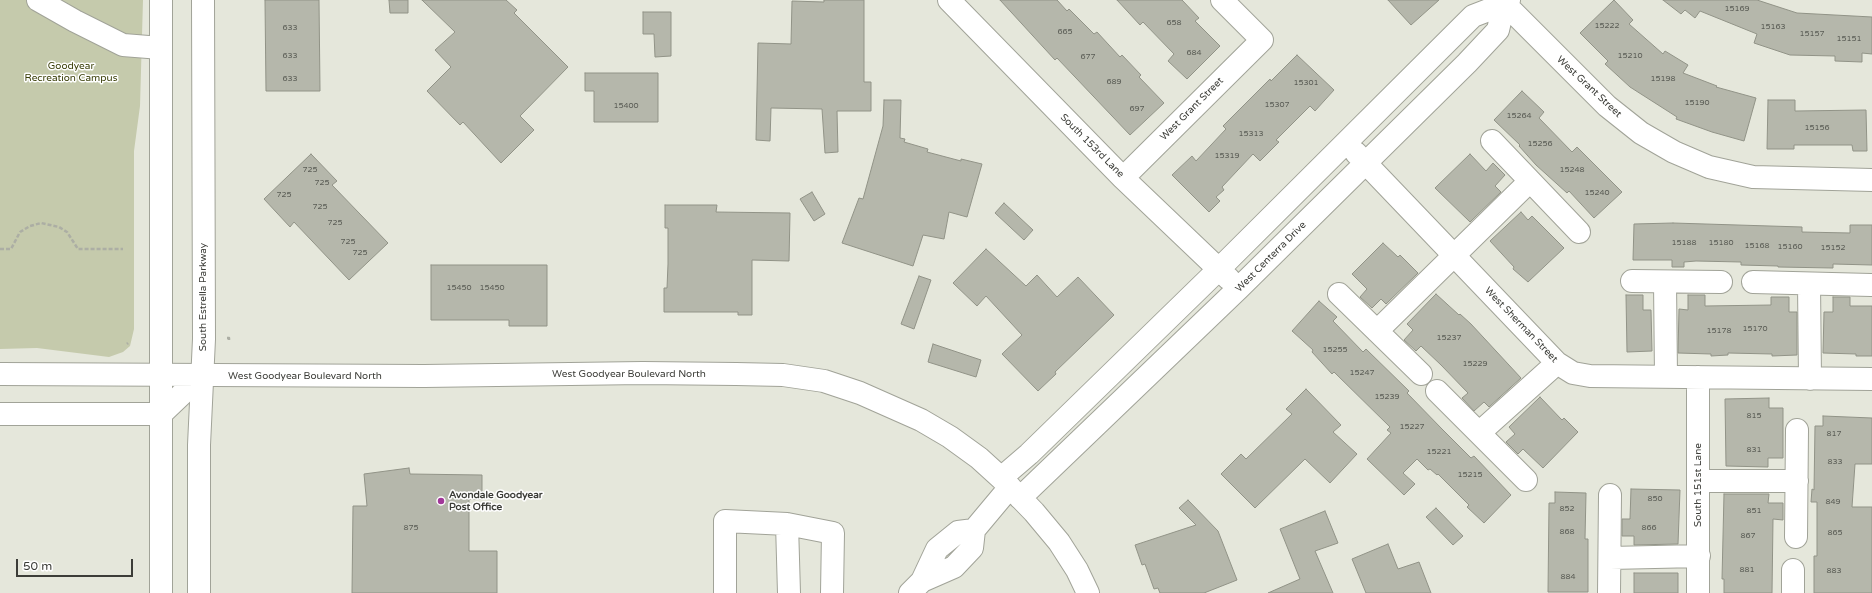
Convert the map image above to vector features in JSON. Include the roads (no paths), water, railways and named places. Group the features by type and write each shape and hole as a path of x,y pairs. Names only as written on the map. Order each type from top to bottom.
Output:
{"street":[{"path":"38,0 75,21 123,45 161,48"},
{"path":"161,0 161,593"},
{"name":"South Estrella Parkway","path":"199,593 199,445 204,339 203,0"},
{"name":"South 153rd Lane","path":"949,0 1123,178 1239,288"},
{"name":"West Grant Street","path":"1123,178 1262,40 1222,0"},
{"path":"916,587 954,567 972,548 974,530 1010,488 1028,454 1347,144 1473,16 1504,1"},
{"name":"West Grant Street","path":"1504,1 1607,106 1641,133 1674,152 1709,167 1753,177 1872,180"},
{"name":"West Centerra Drive","path":"1010,488 1239,288 1467,63 1498,30 1504,1"},
{"path":"1492,142 1578,232"},
{"name":"West Sherman Street","path":"1347,144 1366,162 1557,363 1573,373 1590,376 1872,380"},
{"path":"1377,331 1530,181"},
{"path":"1632,282 1721,282"},
{"path":"1666,282 1666,376"},
{"path":"1753,282 1871,285"},
{"path":"1809,284 1810,379"},
{"path":"1338,294 1421,374"},
{"path":"1479,433 1557,363"},
{"name":"West Goodyear Boulevard North","path":"0,374 424,376 643,373 783,375 824,381 860,393 921,420 950,437 1010,488 1059,542 1077,570 1088,593"},
{"path":"0,414 161,414 202,375"},
{"name":"South 151st Lane","path":"1698,377 1698,593"},
{"path":"1437,391 1526,480"},
{"path":"1796,537 1797,430"},
{"path":"1698,481 1797,481"},
{"path":"1610,495 1610,593"},
{"path":"724,593 726,521 787,524 833,533 832,593"},
{"path":"787,524 789,593"},
{"path":"916,587 937,549 958,532 974,530"},
{"path":"937,549 954,567"},
{"path":"1610,558 1699,556"},
{"path":"161,560 175,587 175,593"},
{"path":"1793,570 1793,593"}],"place":[{"name":"Avondale Goodyear Post Office","path":"441,501"}],"park label":[{"name":"Goodyear Recreation Campus","path":"71,72"}]}
